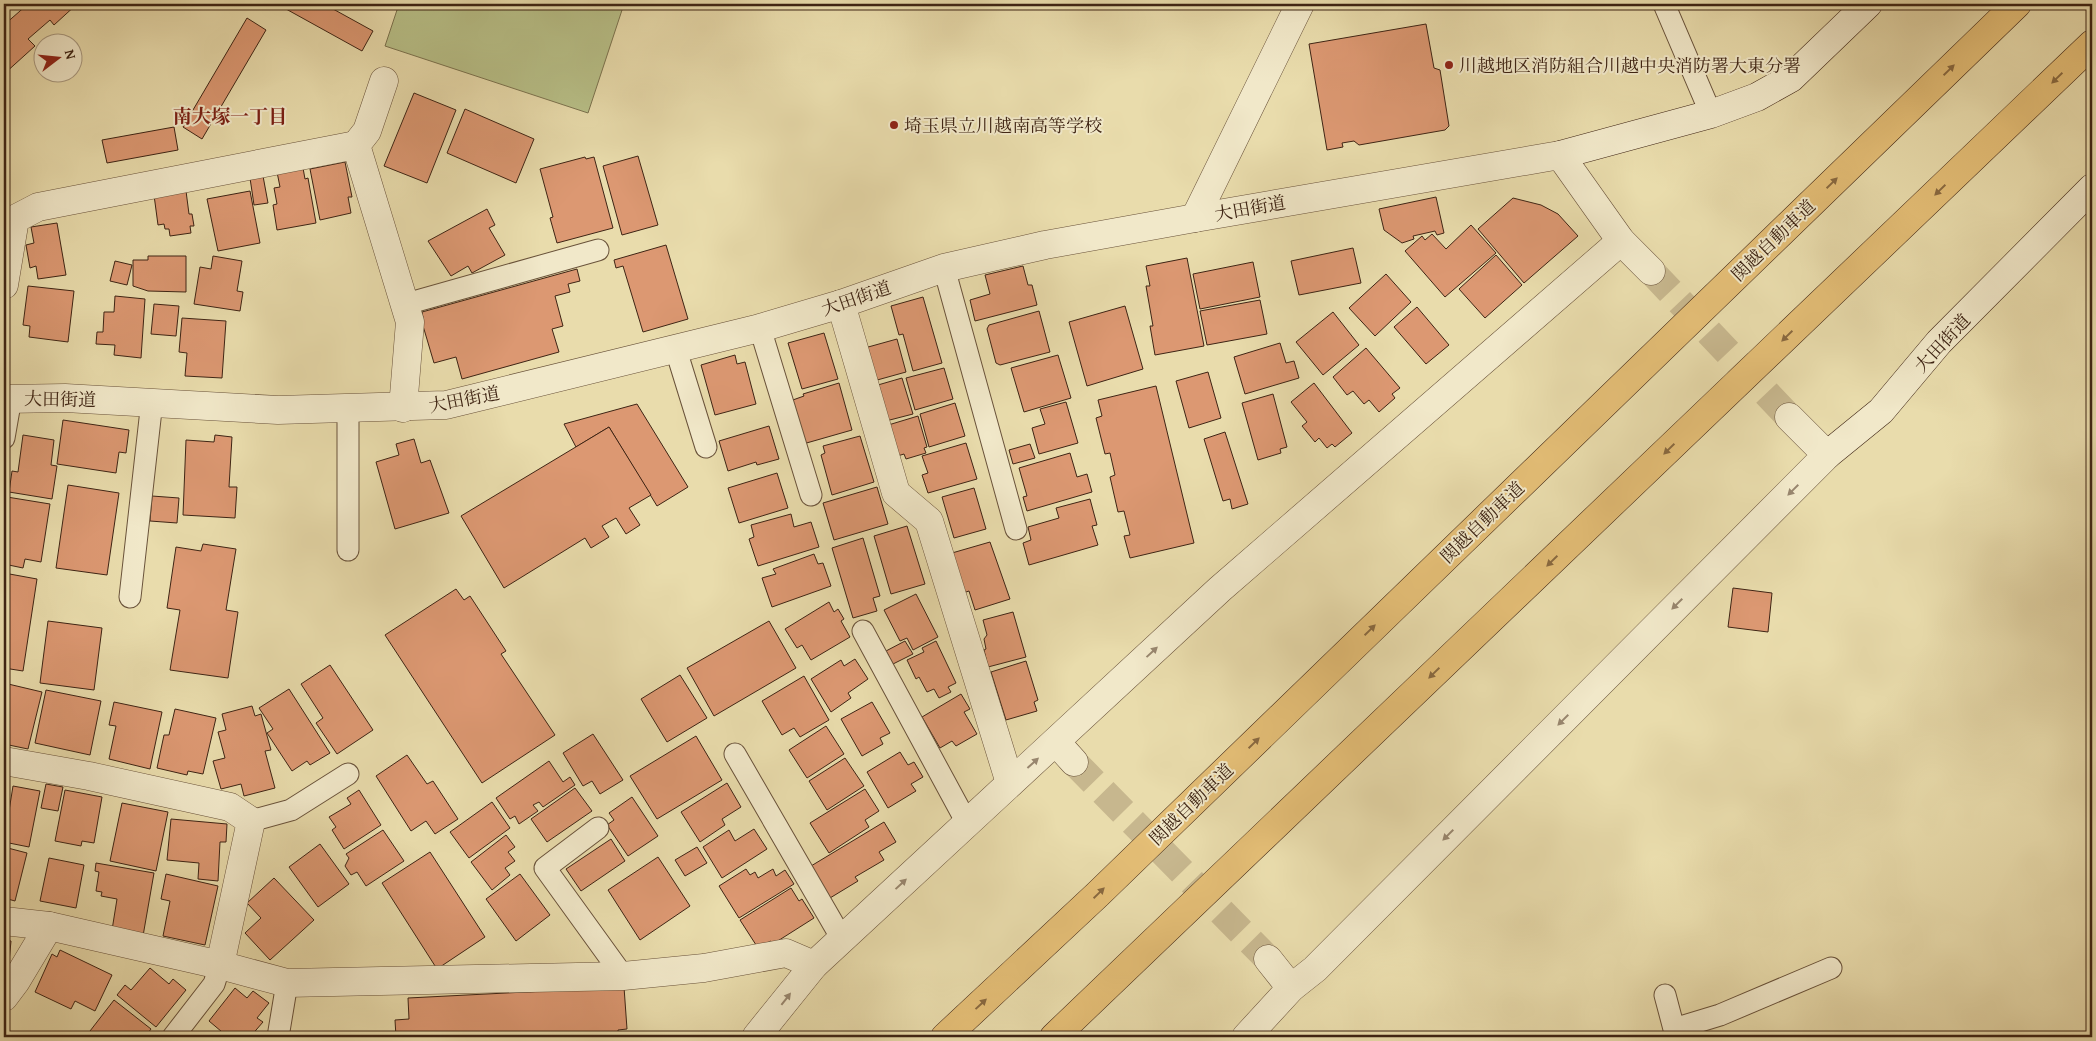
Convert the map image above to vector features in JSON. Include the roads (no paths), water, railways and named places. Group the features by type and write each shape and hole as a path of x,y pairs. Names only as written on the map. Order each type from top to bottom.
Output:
{"highway":[{"name":"関越自動車道","path":"945,1037 1098,894 2017,4"},
{"path":"1054,1037 2092,44"}],"street":[{"path":"1195,218 1300,4"},
{"name":"大田街道","path":"8,399 152,402 278,410 403,408 446,405 760,328 841,304 944,268 1045,245 1560,156 1711,114 1756,97 1791,78 1868,4"},
{"path":"4,285 15,219 38,207 356,145 367,131 384,81"},
{"path":"356,145 410,322 403,408"},
{"path":"1560,156 1621,241 1651,271"},
{"name":"大田街道","path":"1246,1037 1291,988 1322,962 1827,455 1882,411 1939,342 2092,188"},
{"path":"756,1037 814,964 1010,783 1065,752 1220,589 1621,241"},
{"path":"841,304 896,493 929,521 1010,783"},
{"path":"1788,417 1827,455"},
{"path":"4,761 89,776 230,807 250,821 220,965"},
{"path":"4,921 49,926 220,965 287,984 623,976 704,968 786,953 814,964"},
{"path":"4,997 16,981 49,926"},
{"path":"1268,960 1291,988"}],"lane":[{"path":"1664,4 1711,114"},
{"path":"406,304 598,250"},
{"path":"944,268 1016,529"},
{"path":"760,328 811,495"},
{"path":"676,350 706,447"},
{"path":"4,438 8,399"},
{"path":"130,597 152,402"},
{"path":"348,409 348,550"},
{"path":"863,630 967,823"},
{"path":"735,754 842,939"},
{"path":"250,821 291,810 348,774"},
{"path":"598,828 545,868 623,976"},
{"path":"173,1037 214,984 220,965"},
{"path":"1665,995 1674,1029 1720,1015 1831,968"},
{"path":"278,1037 287,984"}],"tunnel":[{"path":"1651,271 1789,417"},
{"path":"1074,762 1268,959"}],"place":[{"name":"川越地区消防組合川越中央消防署大東分署","path":"1449,65"},
{"name":"埼玉県立川越南高等学校","path":"894,125"}],"district":[{"name":"南大塚一丁目","path":"230,116"}]}
